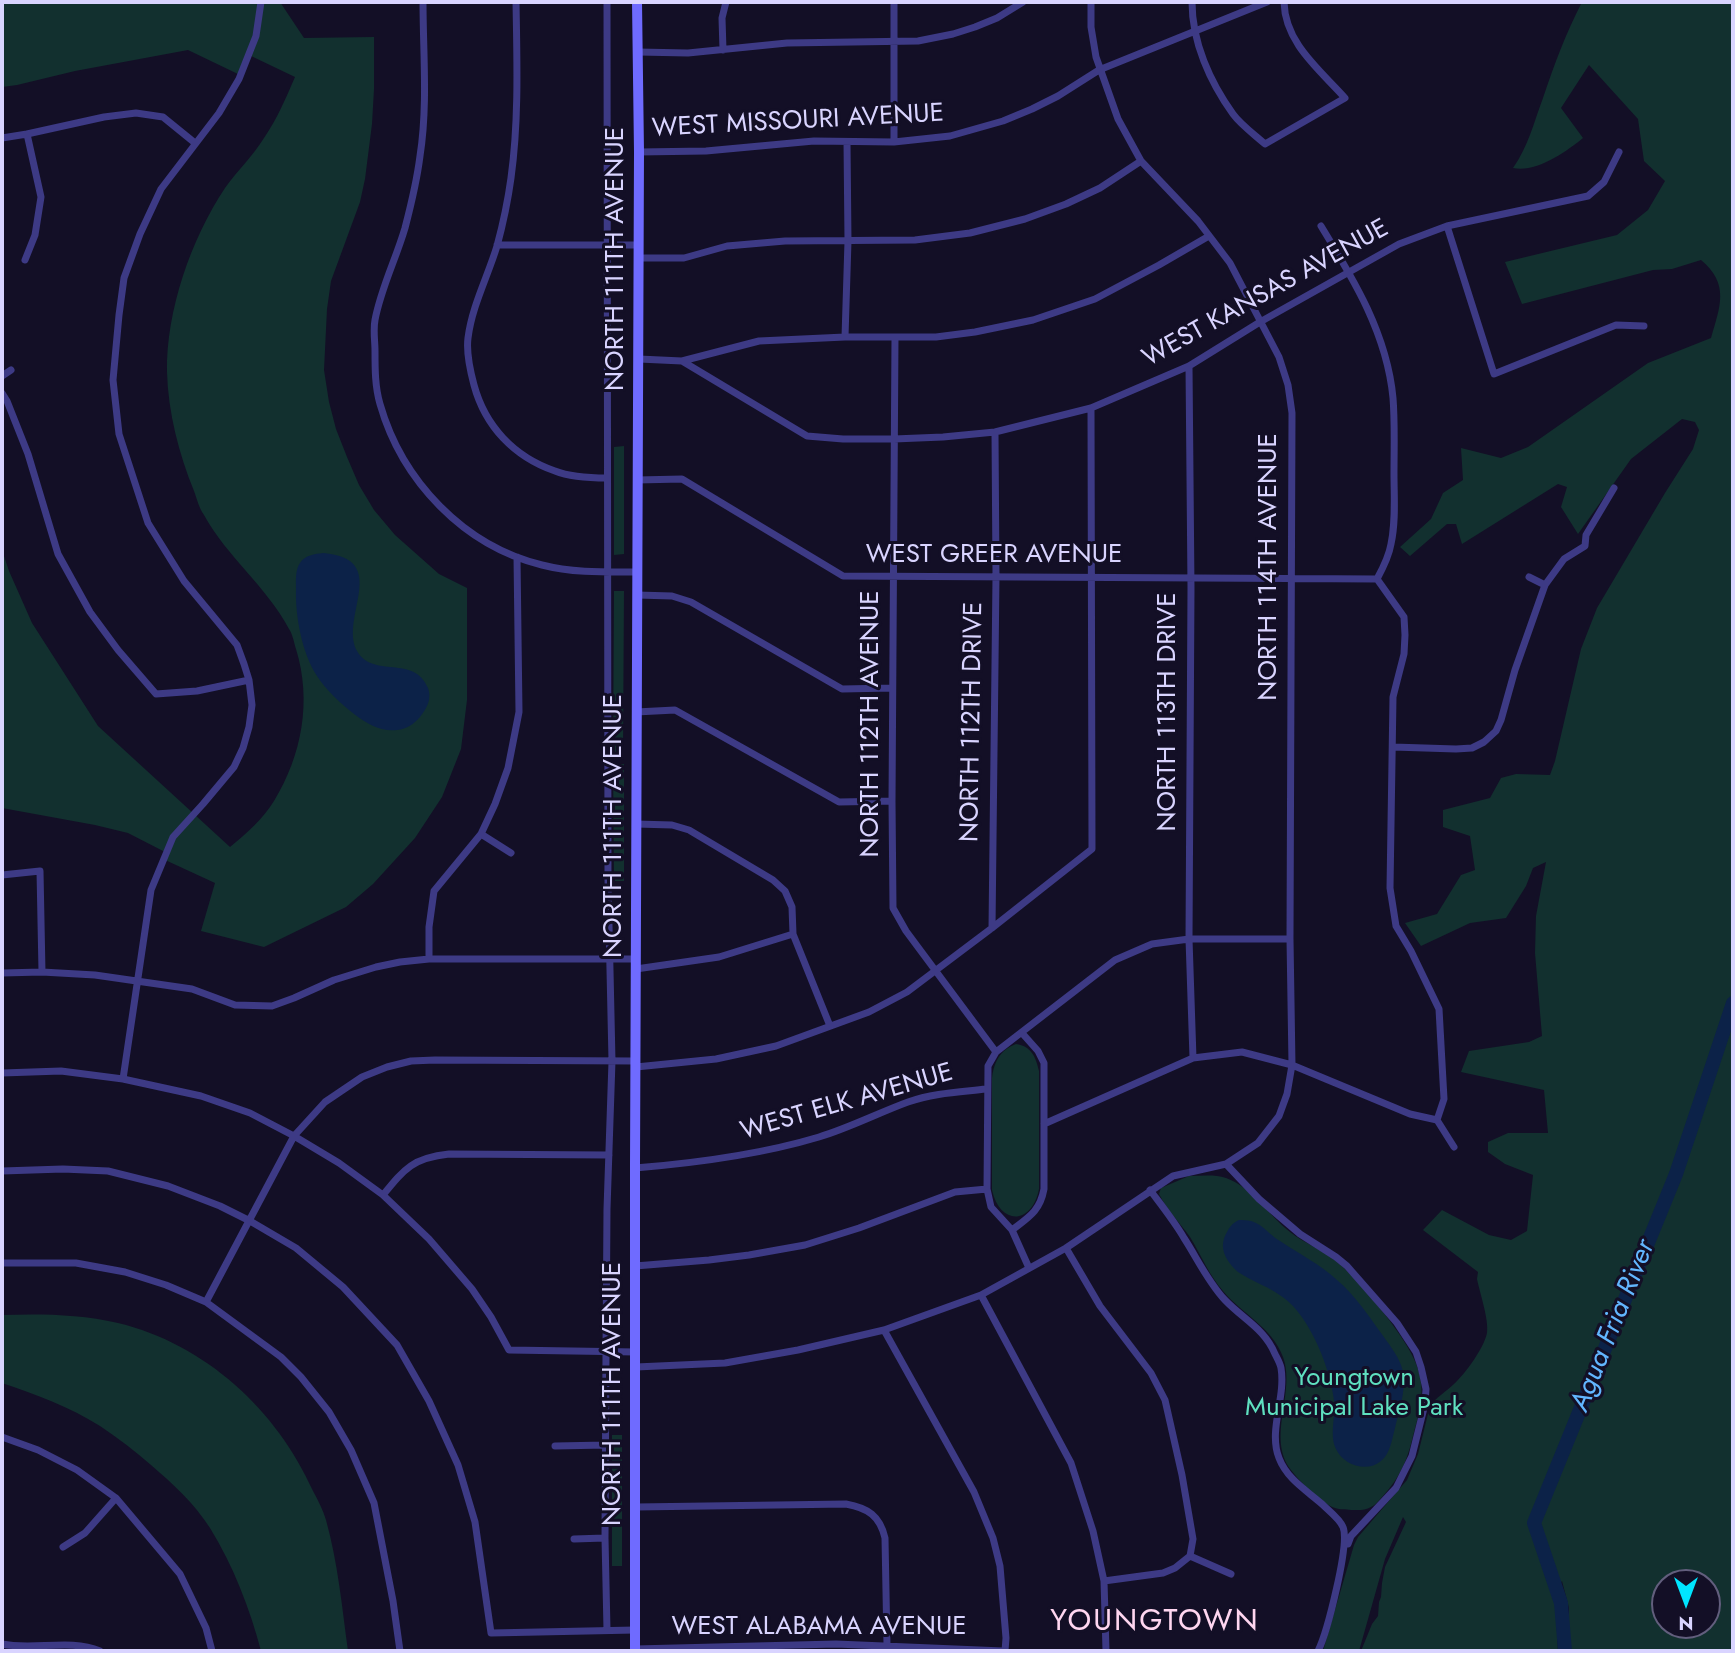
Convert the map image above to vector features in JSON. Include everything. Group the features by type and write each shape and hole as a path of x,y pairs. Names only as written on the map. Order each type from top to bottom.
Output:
{"street":[{"path":"123,1079 151,890 173,836 234,767 250,727 252,705 249,680 237,645 184,581 148,523 119,434 113,380 119,315 124,278 140,234 161,189 219,113 239,79 256,36 261,2"},
{"path":"423,2 424,113 421,156 405,228 375,321 375,370 379,403 395,443 413,475 442,509 485,541 542,565 607,572 637,572"},
{"path":"516,2 517,93 511,180 497,245 468,338 470,368 478,401 487,418 501,437 520,453 556,472 607,478"},
{"name":"NORTH 111TH AVENUE","path":"607,2 608,879 612,1061 606,1351 607,1630"},
{"name":"NORTH 111TH AVENUE","path":"635,1650 639,359 637,2"},
{"path":"723,50 722,18 726,2"},
{"path":"894,2 894,142"},
{"path":"638,52 723,50 787,43 918,41 953,34 997,18 1023,2"},
{"name":"NORTH 114TH AVENUE","path":"1091,2 1091,27 1100,70 1118,119 1142,161 1192,215 1230,263 1279,357 1291,400 1292,1065 1287,1094 1279,1116 1258,1143 1226,1164"},
{"path":"1192,2 1194,31 1206,69 1234,116 1265,144 1345,98 1299,48 1288,28 1284,2"},
{"name":"WEST MISSOURI AVENUE","path":"639,152 687,152 792,143 894,142 950,136 1003,121 1032,109 1100,70 1267,2"},
{"path":"2,138 136,113 163,117 195,143"},
{"path":"25,260 35,235 41,197 27,134"},
{"path":"845,337 847,142"},
{"name":"WEST KANSAS AVENUE","path":"639,359 682,361 807,436 894,439 995,432 1091,408 1189,366 1260,322 1399,244 1447,226 1588,196 1604,182 1619,152"},
{"path":"639,258 684,258 727,246 785,241 915,240 970,233 999,227 1080,198 1142,161"},
{"path":"1321,226 1370,313 1387,363 1393,398 1393,534 1386,561 1377,579 1404,617 1405,635 1404,654 1393,697 1390,888 1396,926 1439,1009 1444,1099 1437,1120"},
{"path":"1447,226 1494,374 1616,325 1644,326"},
{"path":"682,361 759,341 936,337 1033,320 1095,299 1209,236"},
{"path":"497,245 639,245"},
{"name":"NORTH 112TH AVENUE","path":"895,337 893,908 935,972 996,1052"},
{"name":"NORTH 113TH DRIVE","path":"1189,366 1189,939 1193,1058"},
{"path":"2,376 11,370"},
{"path":"2,393 28,454 58,554 90,612 118,650 156,694 197,691 249,680"},
{"path":"206,1302 294,1136 325,1102 362,1077 411,1061 612,1061 636,1064 716,1059 775,1046 869,1012 907,992 1092,849 1091,408"},
{"name":"NORTH 112TH DRIVE","path":"992,928 995,432"},
{"name":"WEST GREER AVENUE","path":"637,480 682,479 844,576 1377,579"},
{"path":"1393,747 1456,750 1472,748 1496,731 1545,584 1564,559 1585,546 1586,535 1614,488"},
{"path":"429,959 433,891 481,834 508,768 519,712 517,556"},
{"path":"1530,578 1545,584"},
{"path":"637,595 672,596 691,602 842,689 892,688"},
{"path":"636,712 675,709 839,802 892,801"},
{"path":"636,824 672,825 689,830 774,880 785,891 792,907 793,934 830,1026"},
{"path":"481,834 511,853"},
{"path":"2,875 40,871 42,972"},
{"path":"2,973 42,972 137,980 192,989 235,1005 272,1006 334,980 400,962 429,959 610,959 636,964 719,957 793,934"},
{"path":"1029,1268 1012,1230 991,1207 987,1189 986,1089 988,1066 996,1052 1115,960 1152,944 1189,939 1290,939"},
{"path":"1012,1230 1034,1213 1044,1189 1044,1063 1038,1051 1022,1033"},
{"path":"1044,1124 1193,1058 1242,1052 1292,1065 1410,1114 1437,1120 1454,1147"},
{"path":"2,1073 61,1071 123,1079 201,1096 250,1113 339,1163 383,1195 429,1239 472,1289 509,1350 636,1352"},
{"name":"WEST ELK AVENUE","path":"635,1168 696,1163 745,1154 818,1137 908,1102 940,1094 986,1089"},
{"path":"383,1195 403,1170 432,1156 609,1155"},
{"path":"636,1367 726,1363 884,1330 982,1295 1066,1248 1166,1179 1182,1172 1226,1164 1259,1199 1300,1234 1347,1266 1397,1324 1416,1352 1426,1389 1412,1457 1396,1488 1351,1536 1318,1651"},
{"path":"2,1171 108,1171 167,1186 220,1206 296,1248 343,1287 397,1345 429,1401 458,1465 475,1522 491,1633 635,1630"},
{"path":"635,1266 709,1261 805,1245 955,1192 987,1189"},
{"path":"1150,1190 1183,1236 1214,1287 1226,1301 1259,1328 1270,1342 1281,1367 1275,1441 1280,1462 1289,1476 1343,1525 1346,1536 1345,1551"},
{"path":"1066,1248 1100,1306 1151,1373 1165,1400 1193,1539 1190,1556 1175,1568 1163,1573 1104,1581"},
{"path":"2,1263 76,1263 125,1272 166,1285 206,1302 281,1357 329,1412 351,1450 374,1503 400,1651"},
{"path":"982,1295 1071,1463 1093,1531 1104,1581 1106,1651"},
{"path":"884,1330 974,1492 993,1538 1003,1591 1006,1638 1004,1651"},
{"path":"2,1437 38,1450 77,1470 116,1498 180,1574 206,1628 212,1651"},
{"name":"NORTH 111TH AVENUE","path":"555,1446 606,1446"},
{"path":"63,1547 85,1533 116,1498"},
{"path":"636,1507 846,1504 873,1514 883,1527 885,1538 887,1645"},
{"name":"NORTH 111TH AVENUE","path":"574,1539 605,1538"},
{"path":"1190,1556 1231,1574"},
{"path":"2,1644 16,1647 65,1645 100,1651"},
{"name":"WEST ALABAMA AVENUE","path":"635,1650 887,1645 1004,1651"}],"green space":[{"path":"2,2 280,2 304,38 374,37 372,124 365,179 360,202 331,281 324,370 336,429 359,485 374,510 395,535 439,574 467,588 467,700 461,749 442,797 415,838 373,884 346,907 264,947 201,931 215,883 163,859 165,852 128,833 2,808 2,550 32,623 98,726 230,847 265,814 292,765 302,727 301,669 290,631 280,614 224,545 199,506 175,433 168,387 168,349 176,300 201,230 225,188 269,131 295,77 249,55 240,75 188,50 2,87"},
{"path":"1582,2 1733,2 1733,1651 1569,1651 1569,1608 1562,1581 1555,1592 1558,1651 1361,1651 1378,1616 1385,1567 1406,1522 1403,1517 1385,1559 1359,1651 1323,1651 1358,1537 1407,1480 1418,1454 1430,1406 1458,1380 1482,1346 1487,1333 1478,1272 1423,1230 1442,1210 1489,1235 1511,1240 1527,1231 1533,1175 1505,1164 1488,1152 1488,1142 1508,1133 1548,1133 1544,1090 1461,1072 1469,1051 1529,1042 1542,1036 1535,953 1536,916 1546,862 1533,868 1526,886 1506,918 1470,923 1421,946 1405,923 1437,914 1461,875 1475,870 1470,836 1443,827 1443,810 1490,798 1501,778 1516,774 1550,775 1581,649 1597,608 1693,449 1699,430 1695,422 1682,419 1631,459 1578,534 1561,507 1567,487 1558,484 1462,544 1456,524 1447,524 1410,556 1400,547 1431,519 1443,493 1463,480 1461,448 1501,458 1528,447 1648,363 1711,338 1719,306 1716,278 1701,260 1522,304 1505,262 1617,235 1648,210 1665,181 1644,161 1638,119 1589,65 1561,108 1583,138 1541,164 1522,169 1513,168 1527,143 1566,37"},
{"path":"624,446 624,554 614,555 614,447"},
{"path":"614,591 624,591 623,753 613,753"},
{"path":"613,764 624,764 624,881 614,881"},
{"path":"1016,1044 1032,1053 1039,1071 1039,1189 1030,1209 1023,1215 1016,1216 1002,1210 992,1190 992,1078 999,1057"},
{"name":"Youngtown Municipal Lake Park","path":"1189,1176 1221,1177 1244,1188 1290,1232 1330,1256 1345,1269 1379,1306 1408,1348 1418,1369 1422,1388 1418,1416 1402,1468 1389,1489 1373,1506 1361,1510 1335,1508 1311,1492 1291,1470 1281,1443 1286,1371 1278,1346 1218,1285 1190,1237 1159,1194 1161,1188"},
{"path":"2,1315 60,1315 118,1323 150,1333 180,1347 235,1384 280,1434 298,1461 322,1509 334,1552 348,1651 261,1651 252,1619 226,1557 204,1519 183,1494 139,1455 100,1426 52,1402 2,1383"},
{"path":"612,1435 622,1435 622,1566 612,1566"}],"water":[{"path":"323,553 344,558 355,566 359,578 353,637 357,651 373,664 413,672 422,678 428,688 427,707 413,724 397,730 385,730 364,721 334,696 312,667 298,622 296,576 302,560 310,555"},
{"path":"1239,1220 1252,1221 1330,1274 1360,1305 1397,1357 1404,1380 1401,1405 1389,1450 1375,1465 1356,1466 1339,1455 1336,1449 1333,1438 1334,1401 1329,1374 1318,1345 1302,1318 1284,1298 1238,1272 1226,1258 1224,1238 1231,1226"}],"waterway":[{"name":"Agua Fria River","path":"1565,1651 1561,1603 1534,1523 1676,1174 1733,1003"}],"district":[{"name":"YOUNGTOWN","path":"1155,1623"}]}
